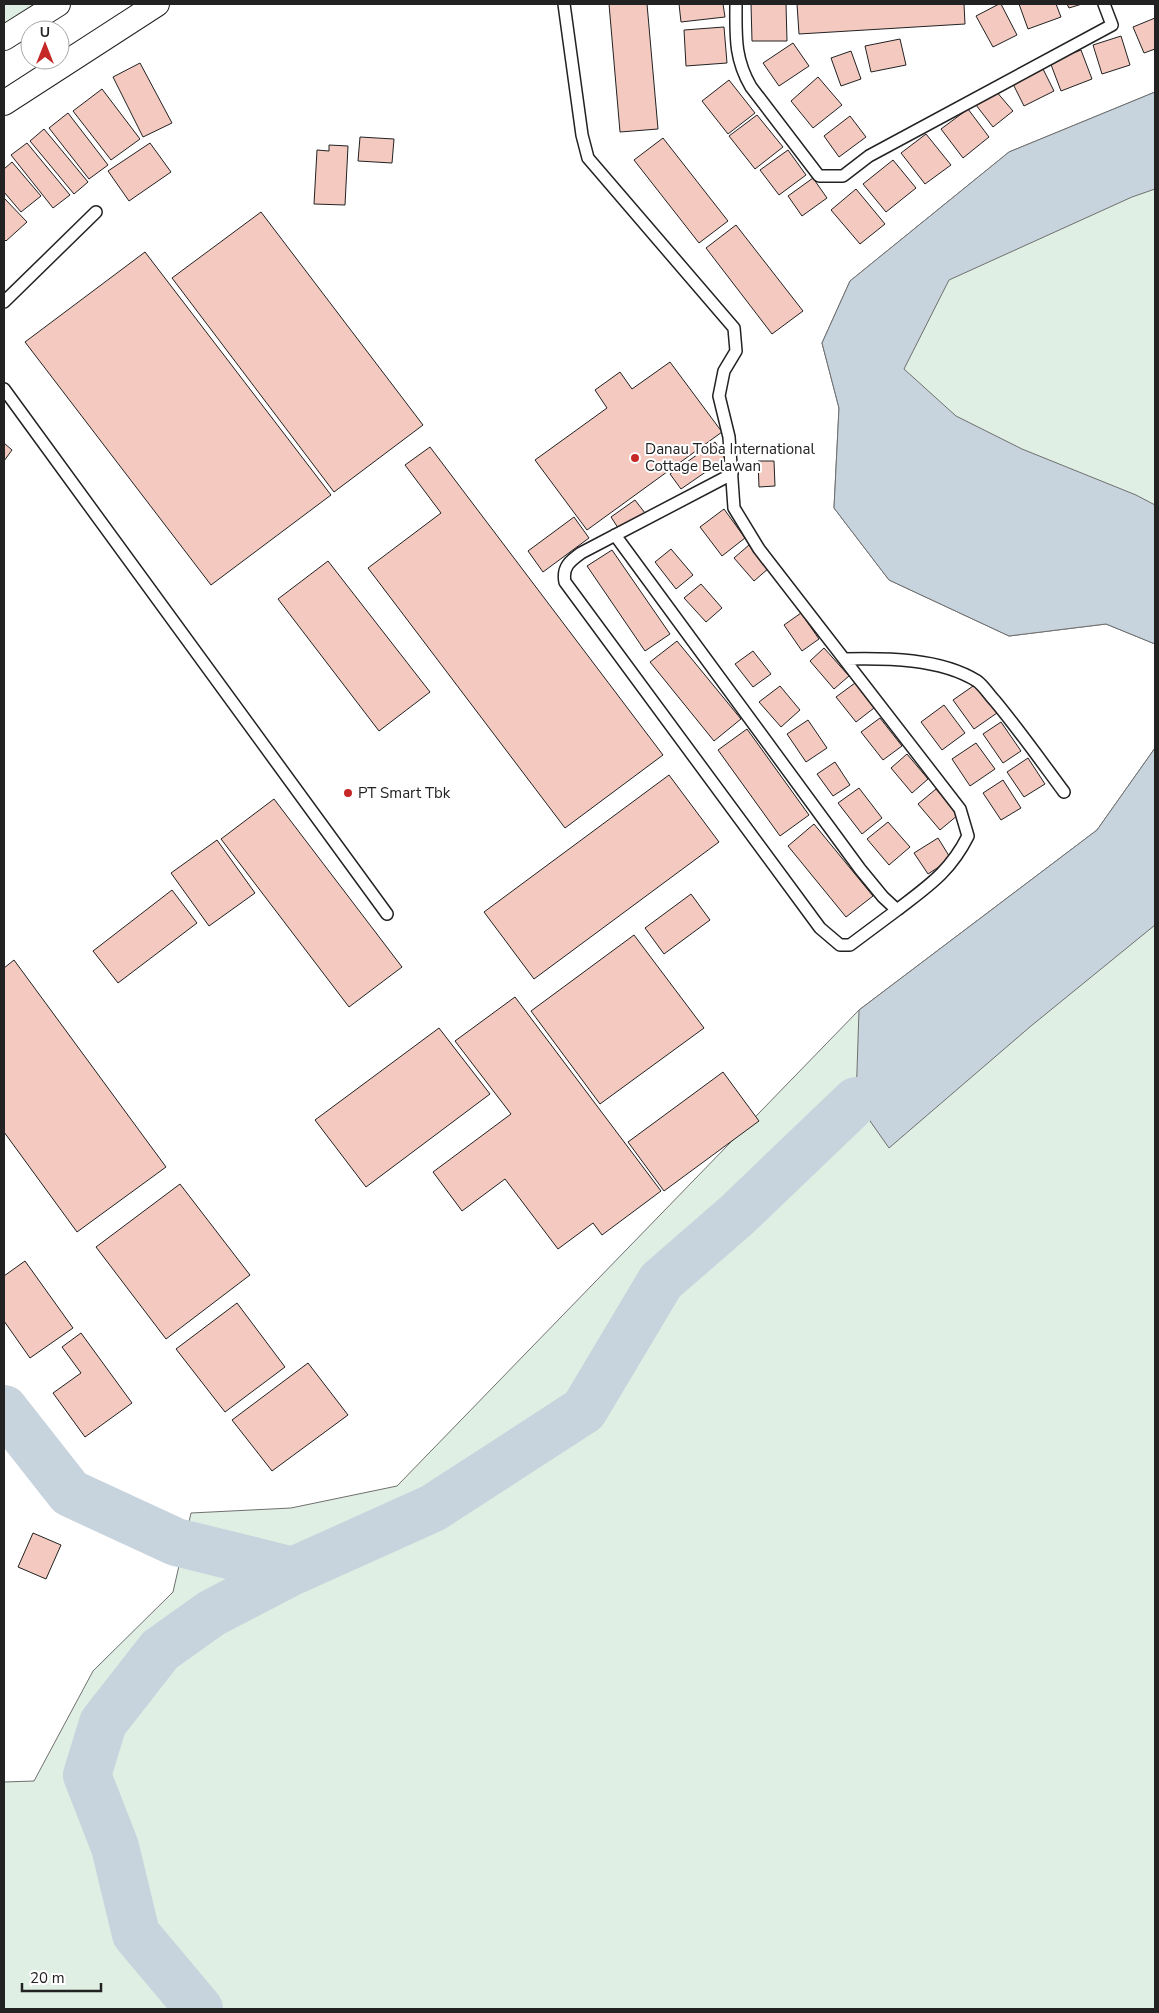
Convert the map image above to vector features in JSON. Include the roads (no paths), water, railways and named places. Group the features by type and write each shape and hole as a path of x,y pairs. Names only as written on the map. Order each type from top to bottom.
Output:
{"street":[{"path":"4,38 58,4"},
{"path":"4,103 157,4"}],"lane":[{"path":"564,4 582,135 588,158 734,328 736,351 724,371 719,396 729,437 732,474 734,508 759,549 960,809 968,836 958,856 940,877 850,945 840,944 820,928 565,582 565,569 581,553 732,474"},
{"path":"736,4 736,41 742,72 751,87 819,176 843,176 869,156 1112,25 1104,4"},
{"path":"4,302 96,212"},
{"path":"4,389 387,914"},
{"path":"615,535 860,869 883,897 897,910"},
{"path":"844,659 889,658 931,665 960,672 979,682 1004,711 1064,792"}],"waterway":[{"path":"4,1409 70,1493 176,1542 293,1571 433,1508 584,1410 661,1281 737,1215 856,1101"},
{"path":"199,2009 136,1934 115,1847 87,1775 103,1723 160,1650 212,1613 293,1571"}],"place":[{"name":"Danau Toba International Cottage Belawan","path":"635,458"},
{"name":"PT Smart Tbk","path":"348,793"}]}
